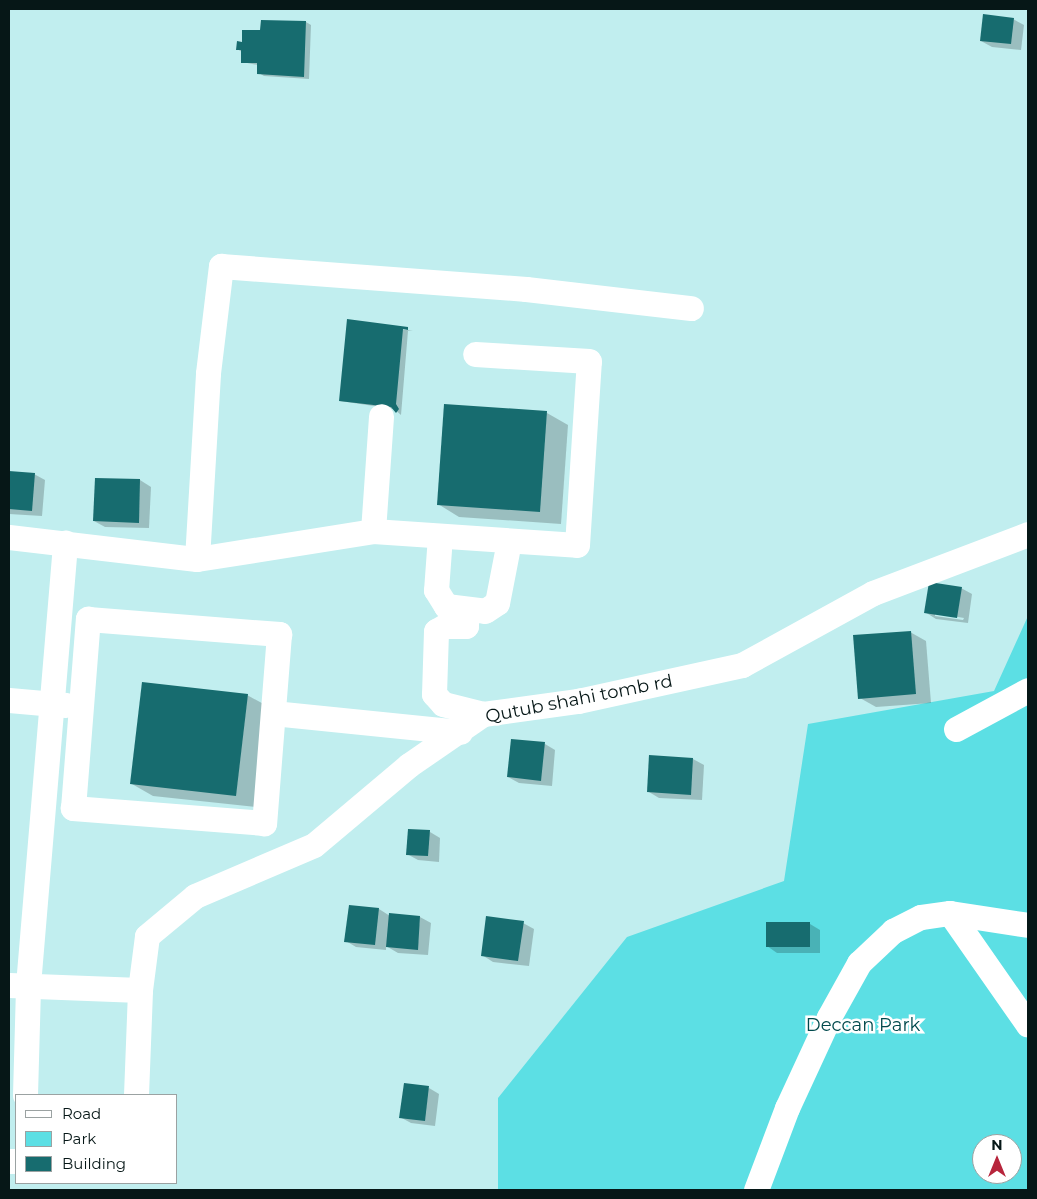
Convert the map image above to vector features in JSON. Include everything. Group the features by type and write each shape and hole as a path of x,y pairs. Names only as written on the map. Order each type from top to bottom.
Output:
{"street":[{"path":"197,559 208,373 221,266 526,289 691,308"},
{"path":"9,538 65,542 197,559 373,532 577,545 589,361 476,354"},
{"path":"373,532 381,416"},
{"name":"Qutub shahi tomb rd","path":"136,1094 140,990 147,936 195,896 314,845 410,764 460,732 483,714 578,701 742,665 873,593 1028,534"},
{"path":"440,536 436,590 446,606 467,610 485,611 497,603 510,541"},
{"path":"25,1094 18,985 65,542"},
{"path":"467,610 466,626 444,626 436,631 434,694 443,704 483,714"},
{"path":"88,619 279,634 273,713 264,823 73,808 88,619"},
{"path":"956,729 1028,690"},
{"path":"9,700 81,706"},
{"path":"273,713 460,732"},
{"path":"950,913 1028,1025"},
{"path":"756,1190 786,1108 829,1017 859,963 893,931 921,917 950,913 1028,924"},
{"path":"18,985 140,990"}],"green space":[{"name":"Deccan Park","path":"1028,616 1028,1190 498,1190 498,1098 627,937 784,881 808,724 994,691"}],"building":[{"path":"983,14 1014,18 1011,44 980,41"},
{"path":"261,20 306,21 304,77 257,74 257,63 241,63 241,50 236,50 237,41 242,42 242,30 260,30"},
{"path":"347,319 408,327 408,330 403,329 396,404 399,409 396,413 391,407 339,401"},
{"path":"444,404 547,411 540,512 437,505"},
{"path":"9,471 35,473 32,511 9,509"},
{"path":"95,478 140,479 139,523 93,521"},
{"path":"929,582 962,587 957,618 924,613"},
{"path":"911,631 916,694 858,699 853,635"},
{"path":"142,682 248,694 236,796 130,784"},
{"path":"511,739 545,742 541,781 507,777"},
{"path":"649,755 693,758 691,795 647,792"},
{"path":"408,829 430,830 428,856 406,855"},
{"path":"349,905 379,908 375,945 344,942"},
{"path":"389,913 420,916 418,950 386,947"},
{"path":"486,916 524,921 518,961 481,956"},
{"path":"766,922 810,922 810,947 766,947"},
{"path":"404,1083 429,1086 425,1121 399,1118"}]}
